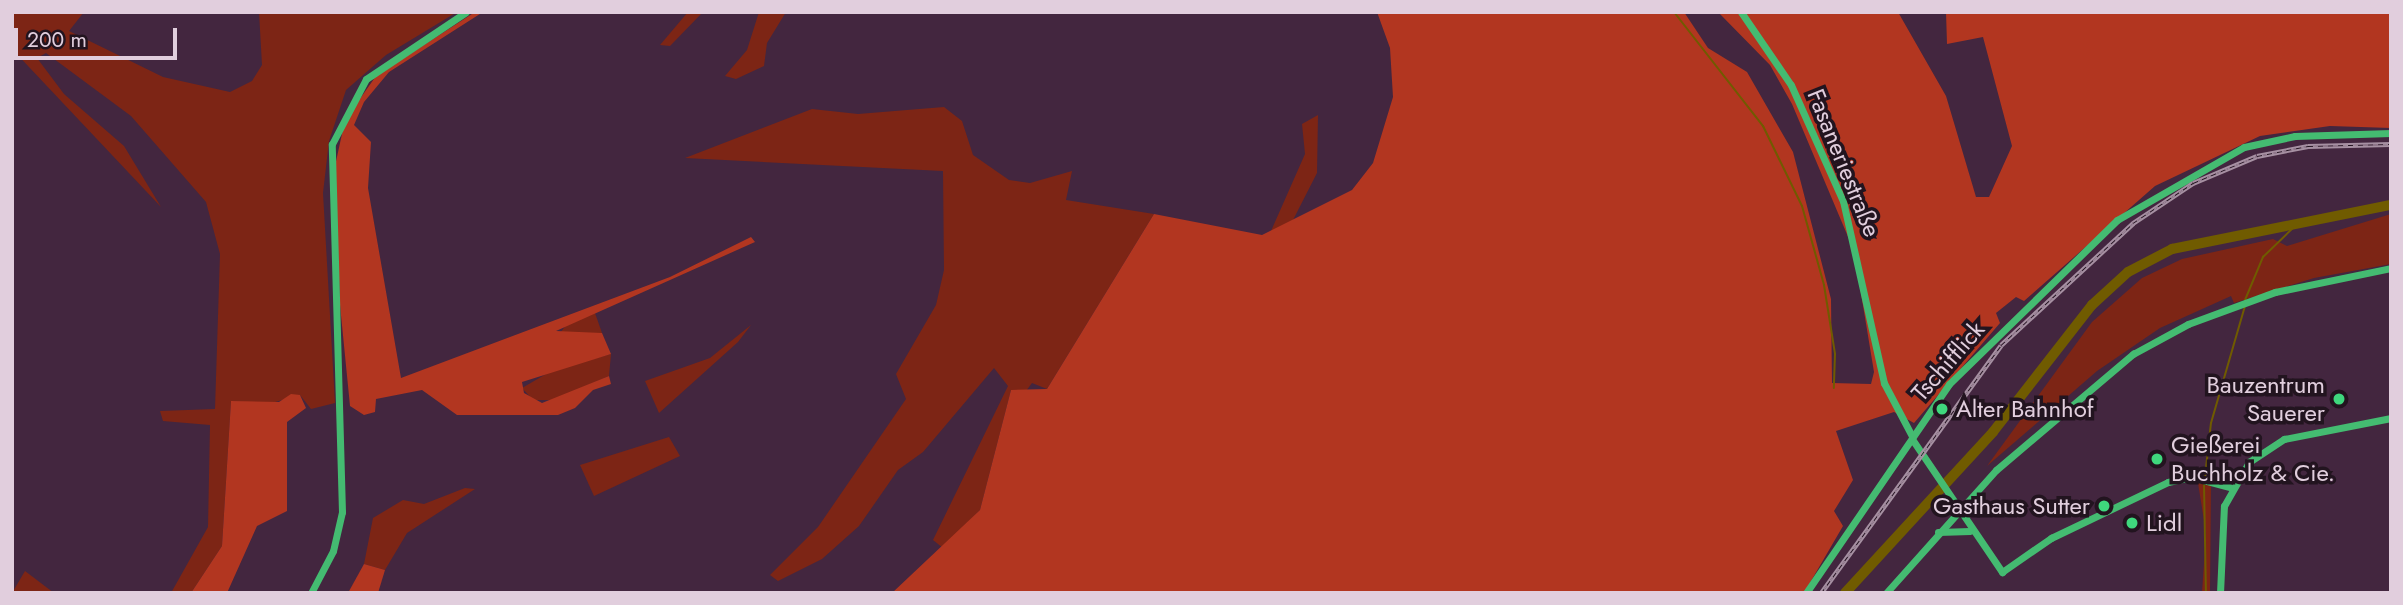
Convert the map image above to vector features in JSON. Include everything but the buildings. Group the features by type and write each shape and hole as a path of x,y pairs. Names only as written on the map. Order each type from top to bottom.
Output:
{"street":[{"path":"311,593 341,523 328,172 339,123 376,69 466,12"},
{"name":"Fasaneriestraße","path":"1741,12 1791,85 1847,211 1884,383"},
{"name":"Tschifflick","path":"1806,593 1949,383 2017,314 2124,214 2207,164 2273,140 2391,133"},
{"path":"1886,593 1957,510 2105,374 2162,337 2250,300 2391,268"},
{"name":"Tschifflick","path":"1884,383 1912,438"},
{"path":"2220,593 2220,531 2231,487 2272,445 2391,418"},
{"path":"1912,438 1995,569 2008,572 2051,538 2146,491 2199,478 2231,487"},
{"path":"1937,532 1970,531"}],"shaded area":[{"path":"12,12 84,12 69,31 163,77 230,92 252,81 262,65 259,12 457,12 386,55 346,90 329,141 323,193 335,403 311,409 300,395 268,404 231,401 222,546 191,593 171,593 208,527 210,425 163,421 160,411 215,409 220,254 206,202 131,116 46,53 37,58 64,94 124,146 161,207 12,49"},
{"path":"475,12 483,12 389,72 364,102 354,125 371,142 368,188 401,378 670,277 751,237 755,242 556,331 602,333 611,354 522,382 524,393 542,403 609,376 611,384 593,390 575,408 558,415 457,415 422,390 376,399 375,412 364,415 350,406 340,305 335,166 345,120 376,76"},
{"path":"688,12 703,12 670,46 660,45"},
{"path":"759,12 786,12 767,43 764,66 736,79 725,76 747,50"},
{"path":"1377,12 1684,12 1708,48 1747,72 1793,152 1831,299 1832,383 1871,384 1874,372 1854,251 1792,104 1770,65 1718,12 1898,12 1946,96 1976,197 1989,197 2012,146 1983,37 1947,44 1946,12 2391,12 2391,128 2330,126 2260,136 2155,186 2024,301 2016,297 1996,313 2000,323 1914,423 1894,412 1836,431 1853,480 1834,511 1843,526 1804,593 892,593 980,510 1011,390 1047,389 1154,214 1262,235 1352,190 1373,163 1393,97 1390,48"},
{"path":"944,107 962,121 973,155 1009,180 1030,183 1072,171 1066,200 1154,214 1047,389 1032,383 1026,391 1011,390 980,510 943,548 933,540 1008,386 994,368 923,452 898,470 859,526 822,559 778,581 770,575 818,527 906,399 896,374 936,305 944,270 943,171 685,158 812,109 858,114"},
{"path":"1318,115 1317,173 1292,222 1271,231 1305,154 1302,124"},
{"path":"2391,214 2391,264 2314,278 2234,303 2231,296 2160,328 2097,371 1987,466 2092,322 2142,278 2182,259 2273,239 2287,246"},
{"path":"595,313 602,333 558,336 566,325"},
{"path":"751,325 738,342 659,413 645,381 710,358"},
{"path":"611,354 609,376 553,400 533,400 522,388 553,370"},
{"path":"291,394 300,395 306,408 287,422 287,511 257,526 227,593 191,593 222,546 231,401 279,402"},
{"path":"669,437 680,456 594,496 580,465"},
{"path":"2198,483 2211,485 2210,593 2202,593 2206,533"},
{"path":"465,488 475,489 407,533 385,570 364,564 373,518 403,500 424,504"},
{"path":"364,564 385,570 378,593 348,593"},
{"path":"25,571 54,593 12,593"}],"waterway":[{"path":"1674,12 1763,126 1802,206 1824,285 1835,354 1834,388"},
{"path":"1845,593 1993,432 2092,305 2128,272 2172,249 2391,205"},
{"path":"2245,300 2263,257 2296,225"},
{"path":"2205,477 2211,423 2245,306"},
{"path":"2204,483 2206,593"}],"railway":[{"path":"1821,593 2001,345 2133,223 2193,183 2257,156 2308,146 2391,144"}],"place":[{"name":"Bauzentrum Sauerer","path":"2339,399"},
{"name":"Alter Bahnhof","path":"1942,409"},
{"name":"Gießerei Buchholz & Cie.","path":"2157,459"},
{"name":"Gasthaus Sutter","path":"2104,506"},
{"name":"Lidl","path":"2132,523"}]}
